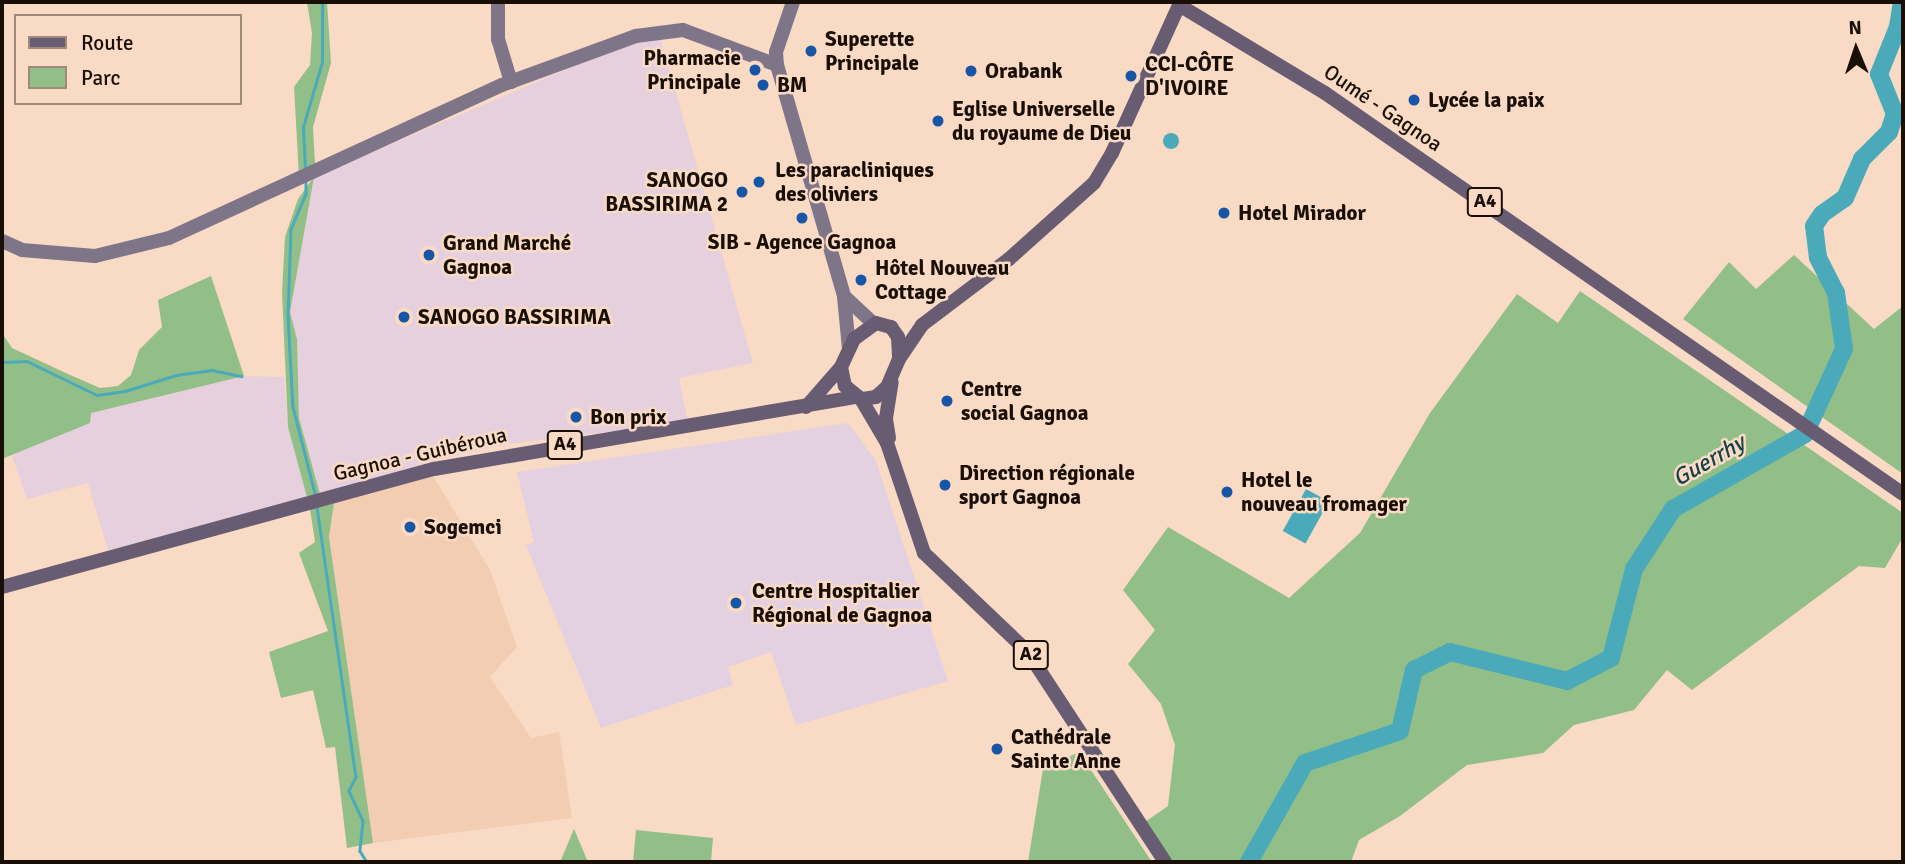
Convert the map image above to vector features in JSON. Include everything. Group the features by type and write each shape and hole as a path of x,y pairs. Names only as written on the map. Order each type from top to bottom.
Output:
{"main road":[{"name":"Oumé - Gagnoa","path":"899,359 922,325 1009,259 1091,187 1112,153 1176,4 1325,93 1903,494"},
{"path":"805,408 841,367 849,349 873,323 891,327 922,325"},
{"path":"841,367 845,386 858,398 880,394 894,375 899,359 899,341 891,327"},
{"name":"A2","path":"894,375 886,418 893,460 924,553 1027,651 1165,862"},
{"name":"A2","path":"858,398 893,460"},
{"name":"Gagnoa - Guibéroua","path":"2,587 328,498 511,453 858,398"}],"street":[{"path":"498,2 498,39 511,82"},
{"path":"793,2 776,52 777,65 844,296 849,349"},
{"path":"2,241 33,252 95,256 169,238 511,82 604,46 666,30 683,30 777,65"},
{"path":"844,296 873,323"}],"shaded area":[{"path":"660,37 753,363 679,378 688,422 508,444 439,459 320,494 299,418 297,339 290,312 314,177 607,52"},
{"path":"244,376 284,377 288,427 308,501 108,550 88,483 27,499 12,456 89,423 90,413"},
{"name":"Centre Hospitalier Régional de Gagnoa","path":"848,423 876,461 948,681 796,725 771,652 728,667 733,685 601,728 526,545 534,542 517,472"},
{"path":"433,476 490,570 517,647 490,677 531,738 559,732 572,818 373,843 329,537 334,503"}],"green space":[{"path":"307,2 327,2 331,63 313,127 315,164 299,176 294,87 310,65 312,33"},
{"path":"314,177 290,312 297,339 299,418 320,494 308,501 288,427 282,292 285,237 298,199"},
{"path":"1794,255 1874,329 1903,306 1903,474 1683,319 1729,262 1756,289"},
{"path":"211,276 244,376 91,413 90,423 2,459 2,333 12,348 68,374 100,388 118,386 131,375 139,350 162,327 158,300"},
{"path":"1580,291 1903,513 1903,537 1885,568 1859,566 1692,690 1667,670 1634,710 1574,725 1543,753 1467,765 1400,816 1359,840 1351,862 1170,862 1142,824 1168,806 1175,745 1161,704 1128,664 1155,630 1123,590 1168,527 1289,598 1360,533 1430,413 1517,294 1558,323"},
{"path":"334,503 329,537 373,843 347,848 335,747 326,748 313,690 281,698 269,652 328,631 299,553 315,542 310,509"},
{"path":"1079,752 1152,862 1028,862 1043,769"},
{"path":"574,829 588,862 560,862"},
{"path":"636,830 713,838 711,862 633,862"}],"water":[{"path":"1168,133 1174,133 1179,141 1177,147 1168,149 1163,144 1163,138"},
{"path":"1306,489 1329,502 1305,544 1283,531"}],"waterway":[{"path":"305,171 303,127 322,62 322,2"},
{"name":"Guerrhy","path":"1249,862 1305,763 1400,731 1414,670 1450,652 1567,681 1611,658 1634,569 1673,509 1805,434 1844,349 1836,293 1818,258 1814,226 1822,214 1845,198 1862,159 1889,132 1895,114 1879,74 1898,27 1902,2"},
{"path":"306,181 306,194 291,230 288,316 293,407 316,497"},
{"path":"2,362 27,361 97,395 125,391 176,375 212,370 241,376"},
{"path":"317,507 356,777 349,791 363,821 360,851 367,862"},
{"path":"1256,856 1258,862"}],"place":[{"name":"Superette Principale","path":"811,51"},
{"name":"Pharmacie Principale","path":"755,70"},
{"name":"Orabank","path":"971,71"},
{"name":"CCI-CÔTE D'IVOIRE","path":"1131,76"},
{"name":"BM","path":"763,85"},
{"name":"Lycée la paix","path":"1414,100"},
{"name":"Eglise Universelle du royaume de Dieu","path":"938,121"},
{"name":"Les paracliniques des oliviers","path":"759,182"},
{"name":"SANOGO BASSIRIMA 2","path":"742,192"},
{"name":"Hotel Mirador","path":"1224,213"},
{"name":"SIB - Agence Gagnoa","path":"802,218"},
{"name":"Grand Marché Gagnoa","path":"429,255"},
{"name":"Hôtel Nouveau Cottage","path":"861,280"},
{"name":"SANOGO BASSIRIMA","path":"404,317"},
{"name":"Centre social Gagnoa","path":"947,401"},
{"name":"Bon prix","path":"576,417"},
{"name":"Direction régionale sport Gagnoa","path":"945,485"},
{"name":"Hotel le nouveau fromager","path":"1227,492"},
{"name":"Sogemci","path":"410,527"},
{"name":"Centre Hospitalier Régional de Gagnoa","path":"736,603"},
{"name":"Cathédrale Sainte Anne","path":"997,749"}]}
